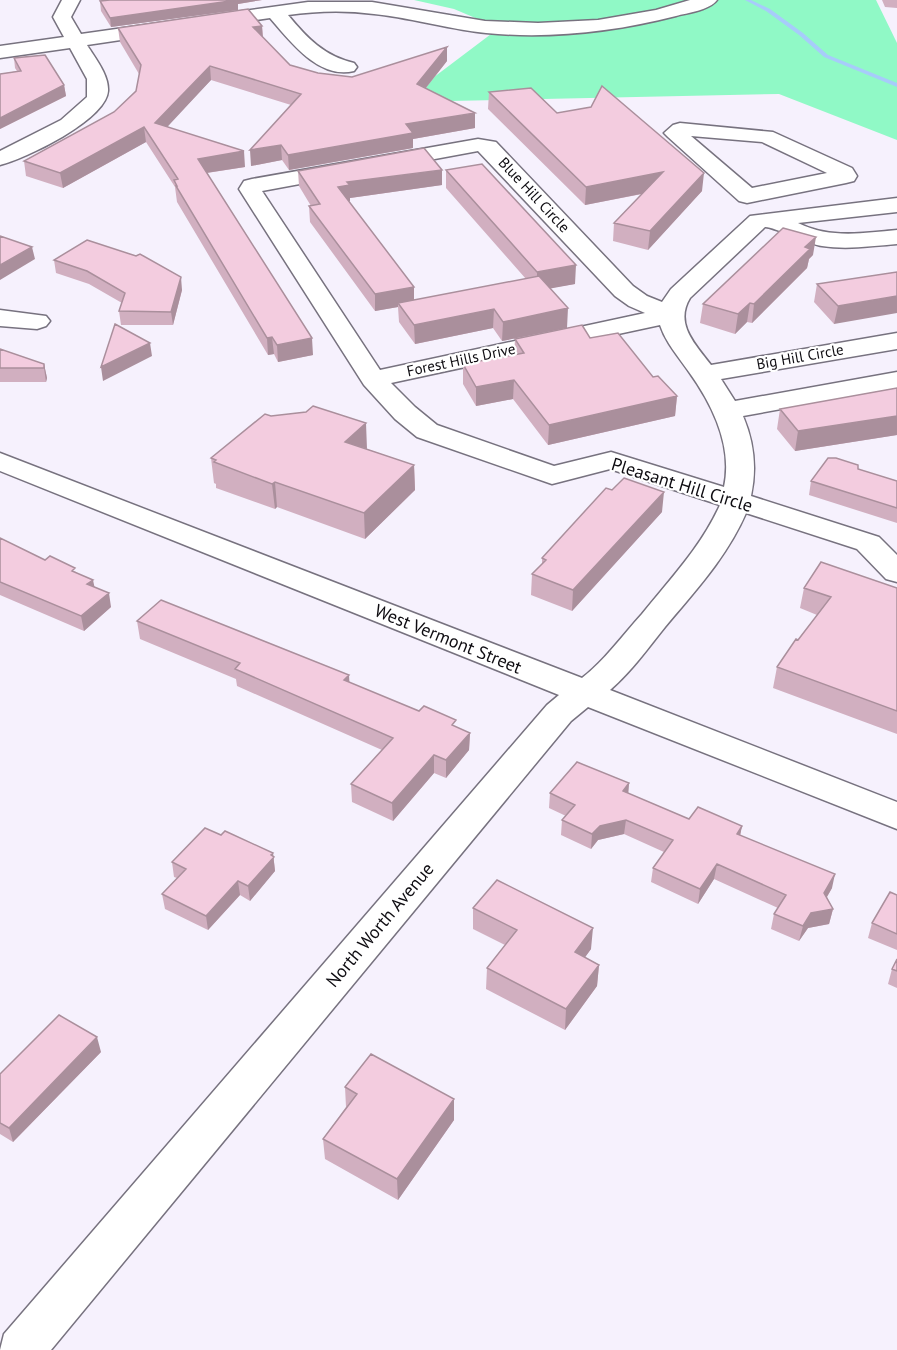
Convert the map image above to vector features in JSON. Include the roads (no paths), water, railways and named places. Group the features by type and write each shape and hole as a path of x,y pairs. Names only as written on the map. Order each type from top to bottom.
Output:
{"street":[{"path":"0,159 83,114 96,98 99,90 97,79 62,17 71,0"},
{"path":"0,52 308,7 357,6 482,26 534,29 576,27 657,15 708,0"},
{"path":"274,12 314,55 333,64 347,67"},
{"path":"747,196 843,178 846,175 766,136 675,131 747,196 792,231 835,242 897,237"},
{"name":"Blue Hill Circle","path":"373,379 250,189 252,186 478,145 488,147 624,291 638,301 672,315"},
{"path":"736,501 742,474 742,459 736,432 704,374 679,341 674,330 672,307 680,294 752,226 773,218 897,205"},
{"name":"Forest Hills Drive","path":"373,379 672,315"},
{"path":"0,318 37,321"},
{"name":"Big Hill Circle","path":"704,374 897,341"},
{"name":"Pleasant Hill Circle","path":"373,379 405,414 427,431 552,475 611,460 868,543 897,572"},
{"path":"726,411 897,380"},
{"name":"West Vermont Street","path":"0,461 897,816"},
{"name":"North Worth Avenue","path":"21,1350 559,713 604,678 705,559 722,534 736,501"}],"waterway":[{"path":"747,0 768,10 826,56 897,85"}]}
